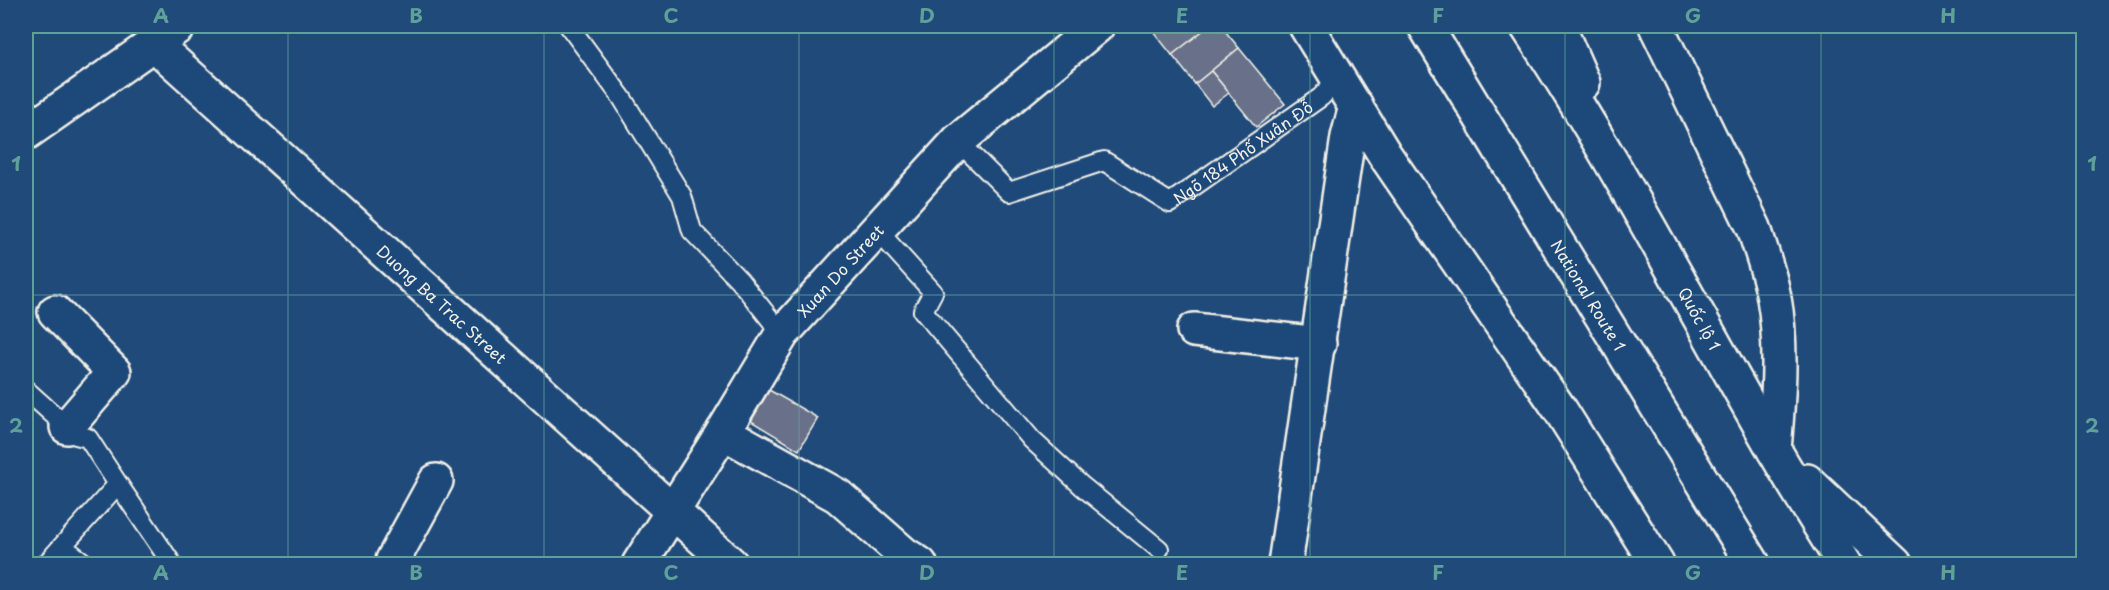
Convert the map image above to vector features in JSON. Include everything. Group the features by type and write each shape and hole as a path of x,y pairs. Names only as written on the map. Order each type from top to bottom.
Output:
{"main road":[{"name":"Xuan Do Street","path":"639,564 782,334 958,141 1097,26"},
{"path":"1306,26 1386,155 1561,411 1657,564"},
{"path":"1527,26 1569,89 1627,186"},
{"path":"1558,26 1627,186"},
{"path":"1656,26 1754,228 1765,261 1774,298 1777,333 1778,388 1774,450 1844,564"},
{"name":"National Route 1","path":"1429,34 1747,557"},
{"path":"26,133 166,35"},
{"name":"Duong Ba Trac Street","path":"166,35 731,564"},
{"path":"1285,564 1348,137 1356,106"},
{"name":"Quốc lộ 1","path":"1627,186 1774,450"},
{"path":"55,312 114,372 67,427"},
{"path":"1194,330 1319,344"},
{"path":"723,432 838,496 904,554 920,564"},
{"path":"1774,450 1895,564"},
{"path":"397,564 393,560 436,481"}],"lane":[{"path":"569,26 622,98 682,196 692,231 741,281 782,334"},
{"name":"Ngõ 184 Phố Xuân Đỗ","path":"958,141 1009,192 1104,161 1170,203 1321,97 1339,78"},
{"path":"877,230 933,292 923,311 1032,440 1082,486 1159,549"},
{"path":"26,390 76,435 88,438 172,564"},
{"path":"46,564 118,484"},
{"path":"63,547 86,564"}],"building":[{"path":"1149,26 1209,26 1172,55"},
{"path":"1209,26 1221,26 1239,48 1195,84 1172,55"},
{"path":"1239,48 1285,104 1256,127 1211,71"},
{"path":"1211,71 1229,93 1212,106 1195,84"},
{"path":"769,390 818,418 799,450 751,421"}]}
